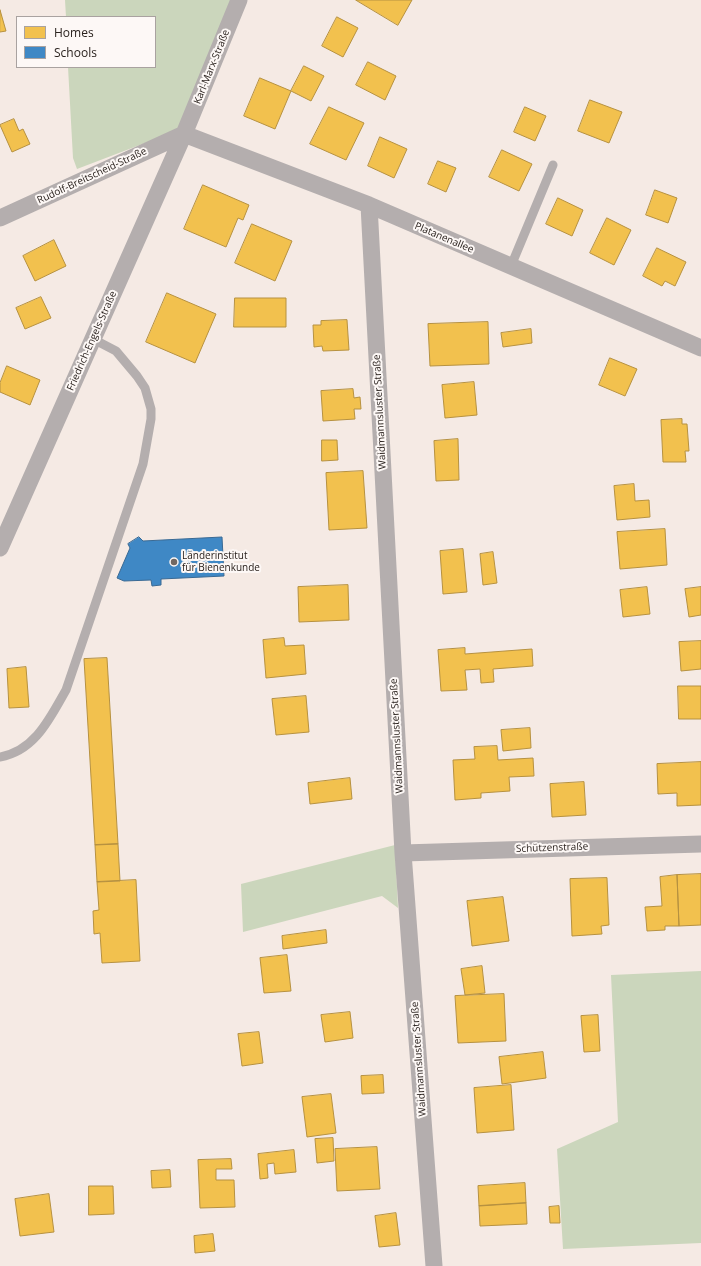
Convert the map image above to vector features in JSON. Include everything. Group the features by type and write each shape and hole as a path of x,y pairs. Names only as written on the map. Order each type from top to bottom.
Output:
{"street":[{"name":"Karl-Marx-Straße","path":"184,134 239,0"},
{"name":"Platanenallee","path":"184,134 369,205 701,348"},
{"name":"Rudolf-Breitscheid-Straße","path":"0,218 184,134"},
{"name":"Friedrich-Engels-Straße","path":"0,548 184,134"},
{"name":"Waidmannsluster Straße","path":"369,205 403,853 434,1266"},
{"name":"Schützenstraße","path":"403,853 701,844"}],"lane":[{"path":"511,266 553,165"},
{"path":"0,757 8,755 30,744 48,722 66,690 143,464 151,419 151,409 145,388 116,351 93,339"}],"green space":[{"path":"65,0 233,0 179,130 77,169 73,158 68,68 156,68 156,16 66,16"},
{"path":"395,845 398,908 382,896 243,932 241,884"},
{"path":"701,971 701,1243 563,1249 557,1149 618,1122 611,975"}],"building: Homes":[{"path":"356,0 412,0 398,25"},
{"path":"0,10 6,31 0,32"},
{"path":"337,17 358,28 343,57 322,46"},
{"path":"368,62 396,76 385,100 356,85"},
{"path":"304,66 324,76 311,101 291,91"},
{"path":"260,78 291,91 275,129 244,116"},
{"path":"590,100 622,112 609,143 578,131"},
{"path":"329,107 364,123 346,160 310,144"},
{"path":"525,107 546,116 535,141 514,132"},
{"path":"14,119 19,131 23,129 30,144 12,152 0,125"},
{"path":"380,137 407,149 394,178 368,166"},
{"path":"502,150 532,164 519,191 489,177"},
{"path":"438,161 456,168 446,192 428,184"},
{"path":"203,185 249,205 243,220 238,218 226,247 184,229"},
{"path":"655,190 677,198 668,223 646,215"},
{"path":"558,198 583,210 572,236 546,224"},
{"path":"607,218 631,230 614,265 590,253"},
{"path":"252,224 292,241 275,281 235,263"},
{"path":"54,240 66,266 35,281 23,256"},
{"path":"657,248 686,262 675,286 665,281 662,286 643,276"},
{"path":"167,293 216,314 195,363 146,342"},
{"path":"41,297 51,318 25,329 16,308"},
{"path":"235,298 286,298 286,327 234,327"},
{"path":"347,320 349,350 323,351 322,346 314,347 313,325 321,325 321,321"},
{"path":"488,322 489,364 430,366 428,324"},
{"path":"531,329 532,343 503,347 501,333"},
{"path":"610,358 637,369 625,396 599,385"},
{"path":"7,366 40,380 30,405 0,392 0,383"},
{"path":"474,382 477,415 445,418 442,385"},
{"path":"353,389 354,398 360,397 361,409 354,409 355,419 323,421 321,391"},
{"path":"682,419 682,424 687,424 689,451 685,451 686,462 663,462 661,420"},
{"path":"458,439 459,480 436,481 434,441"},
{"path":"322,440 337,440 338,460 322,461"},
{"path":"363,471 367,528 329,530 326,473"},
{"path":"634,484 635,501 649,500 650,517 617,520 614,486"},
{"path":"665,529 667,565 620,569 617,532"},
{"path":"463,549 467,592 443,594 440,551"},
{"path":"493,552 497,583 483,585 480,554"},
{"path":"348,585 349,620 299,622 298,587"},
{"path":"647,587 650,614 623,617 620,590"},
{"path":"701,587 701,615 689,617 685,589"},
{"path":"284,638 285,646 304,645 306,674 266,678 263,640"},
{"path":"701,641 701,669 681,671 679,642"},
{"path":"465,648 465,654 532,649 533,666 493,669 494,682 481,683 480,669 465,670 467,690 441,691 438,650"},
{"path":"107,658 118,844 95,845 84,659"},
{"path":"26,667 29,707 9,708 7,669"},
{"path":"678,686 701,686 701,719 679,719"},
{"path":"306,696 309,732 276,735 272,699"},
{"path":"530,728 531,748 503,751 501,730"},
{"path":"497,746 498,760 533,758 534,776 509,777 510,791 481,793 481,798 455,800 453,760 475,759 474,747"},
{"path":"701,762 701,805 677,806 677,793 658,794 657,764"},
{"path":"350,778 352,799 310,804 308,783"},
{"path":"584,782 586,815 552,817 550,784"},
{"path":"118,844 120,881 97,882 95,845"},
{"path":"701,874 701,925 679,926 677,875"},
{"path":"677,875 679,926 665,926 665,930 647,931 645,907 662,906 660,877"},
{"path":"607,878 609,925 601,926 602,934 572,936 570,879"},
{"path":"136,880 140,961 102,963 100,933 94,934 93,911 99,910 97,882"},
{"path":"503,897 509,941 472,946 467,901"},
{"path":"326,930 327,943 283,949 282,936"},
{"path":"287,955 291,991 264,993 260,958"},
{"path":"482,966 485,993 465,995 461,969"},
{"path":"504,994 506,1041 458,1043 455,996"},
{"path":"350,1012 353,1038 325,1042 321,1015"},
{"path":"598,1015 600,1051 584,1052 581,1016"},
{"path":"259,1032 263,1063 242,1066 238,1034"},
{"path":"543,1052 546,1078 502,1084 499,1057"},
{"path":"383,1075 384,1093 362,1094 361,1076"},
{"path":"511,1085 514,1130 477,1133 474,1088"},
{"path":"331,1094 336,1133 307,1137 302,1097"},
{"path":"333,1138 334,1161 317,1163 315,1139"},
{"path":"377,1147 380,1189 337,1191 335,1149"},
{"path":"294,1150 296,1172 275,1174 274,1163 267,1164 268,1178 260,1179 258,1154"},
{"path":"231,1159 232,1169 216,1169 216,1180 234,1180 235,1207 200,1208 198,1160"},
{"path":"170,1170 171,1187 152,1188 151,1171"},
{"path":"525,1183 526,1203 479,1206 478,1186"},
{"path":"89,1186 113,1186 114,1214 89,1215"},
{"path":"49,1194 54,1232 20,1236 15,1199"},
{"path":"526,1203 527,1224 480,1226 479,1206"},
{"path":"559,1206 560,1223 550,1223 549,1207"},
{"path":"396,1213 400,1245 379,1247 375,1216"},
{"path":"213,1234 215,1251 195,1253 194,1236"}],"building: Schools":[{"name":"Länderinstitut für Bienenkunde","path":"139,537 143,541 222,537 224,576 161,579 161,585 152,586 151,580 124,581 117,578 130,548 128,544"}],"place":[{"name":"Länderinstitut für Bienenkunde","path":"174,562"}]}
